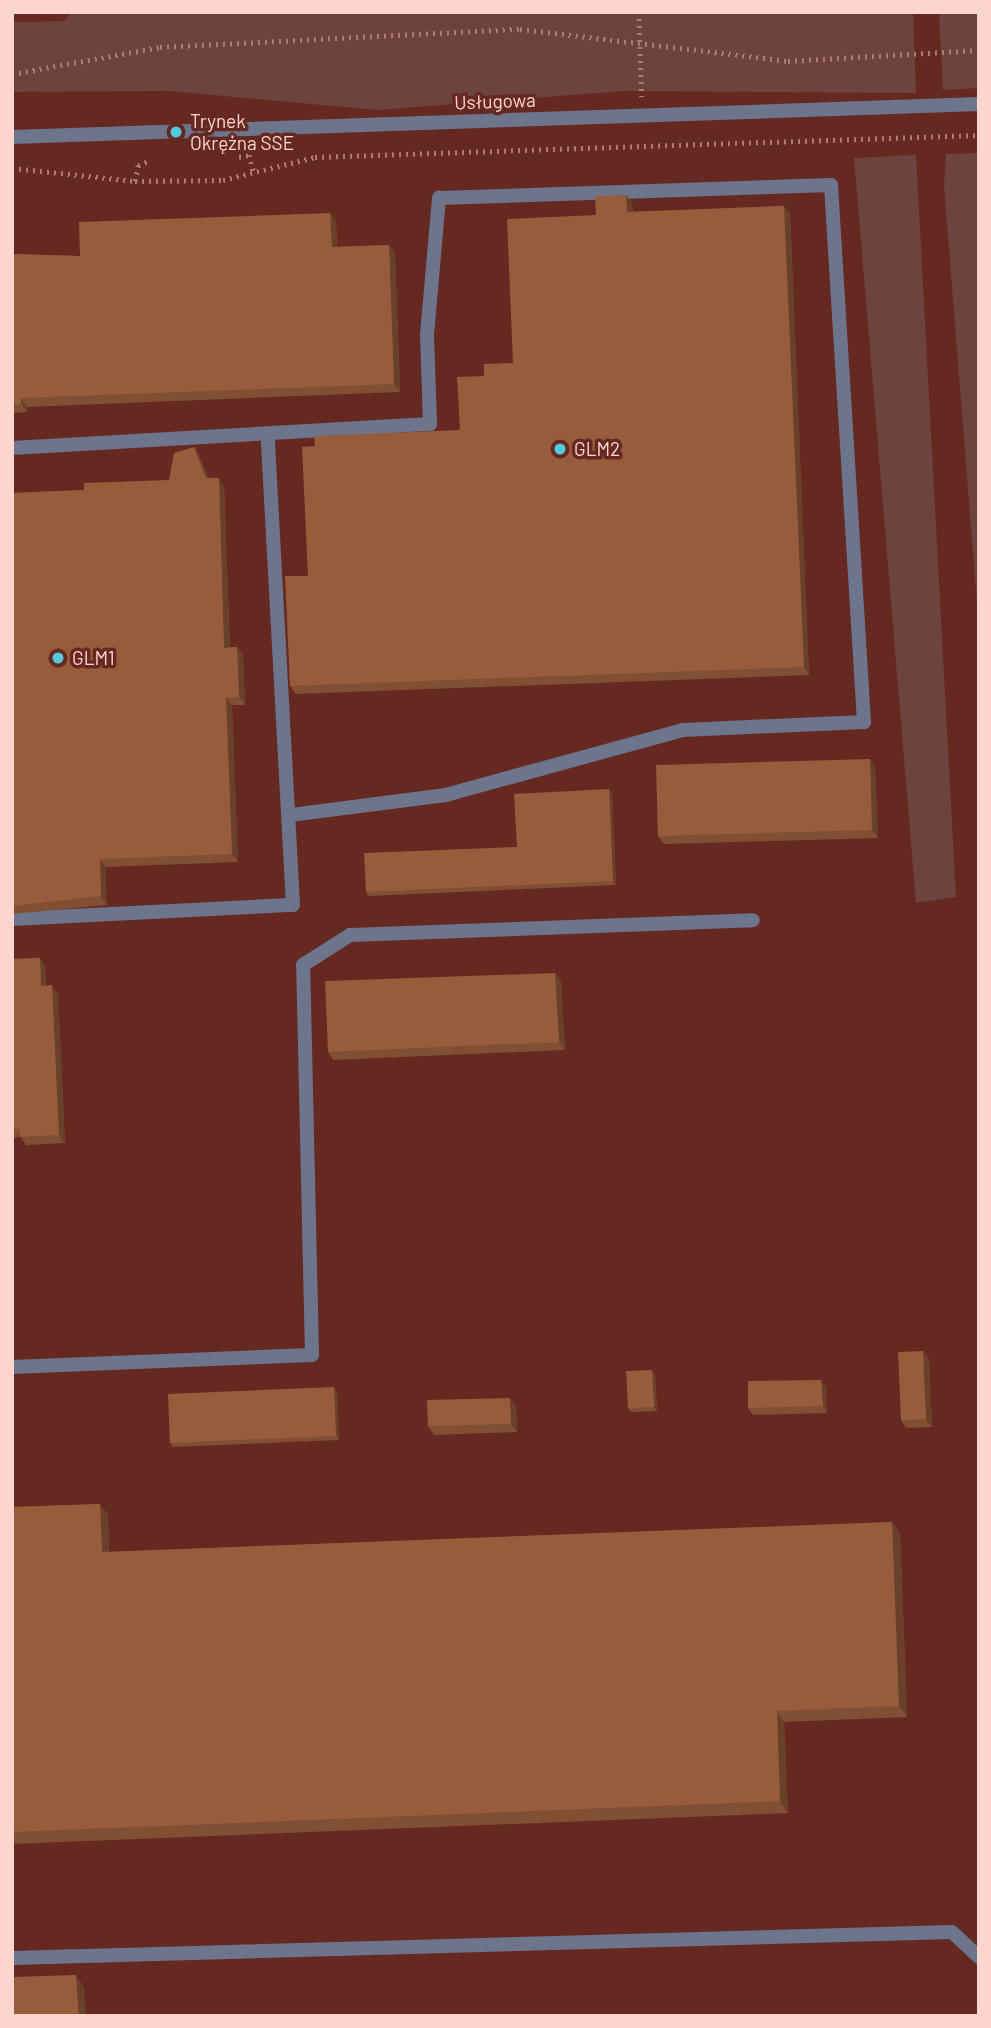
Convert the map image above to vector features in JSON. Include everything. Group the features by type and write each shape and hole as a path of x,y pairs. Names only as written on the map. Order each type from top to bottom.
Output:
{"street":[{"name":"Usługowa","path":"12,137 979,104"},
{"path":"12,448 268,437 430,424 427,335 439,198 831,185 864,722 683,730 446,795 289,814"},
{"path":"12,919 292,905 268,437"},
{"path":"12,1367 312,1355 303,965 350,935 753,920"},
{"path":"12,1958 952,1932 979,1957"}],"path":[{"path":"639,12 642,115"},
{"path":"12,74 160,47 506,29 788,61 979,50"},
{"path":"12,168 135,181 223,180 315,157 979,135"},
{"path":"239,157 249,156 254,172"},
{"path":"135,181 138,165 149,161"}],"shaded area":[{"path":"72,12 913,12 916,93 623,91 377,110 170,91 12,92 12,22 64,21"},
{"path":"939,12 979,12 979,88 943,90"},
{"path":"979,153 979,629 944,185 946,154"},
{"path":"916,155 956,897 916,903 854,158"}],"building":[{"name":"GLM2","path":"626,195 627,212 784,206 804,667 290,686 285,576 308,576 302,447 315,446 314,436 460,430 457,377 484,376 484,364 513,363 507,219 596,215 595,196"},
{"path":"330,213 332,247 389,245 394,384 21,398 21,404 12,405 12,254 80,256 79,222"},
{"path":"194,447 206,478 219,478 224,648 237,647 239,697 226,697 232,854 100,859 101,896 12,906 12,493 84,490 84,483 169,480 174,453"},
{"path":"870,759 872,830 658,836 656,765"},
{"path":"609,789 613,881 366,892 364,853 517,847 514,794"},
{"path":"40,958 41,986 52,985 59,1135 20,1137 20,1129 12,1129 12,959"},
{"path":"555,973 559,1042 328,1052 325,981"},
{"path":"923,1351 926,1419 901,1420 898,1352"},
{"path":"652,1370 654,1407 628,1408 626,1371"},
{"path":"821,1380 823,1406 748,1408 748,1381"},
{"path":"334,1387 336,1436 170,1443 168,1394"},
{"path":"510,1398 511,1424 428,1426 427,1400"},
{"path":"100,1504 102,1552 892,1522 899,1706 777,1711 780,1801 12,1832 12,1507"},
{"path":"76,1975 79,2016 12,2016 12,1977"},
{"path":"915,2014 915,2016 878,2016"}],"place":[{"name":"Trynek Okrężna SSE","path":"176,132"},
{"name":"GLM2","path":"560,449"},
{"name":"GLM1","path":"58,658"}]}
